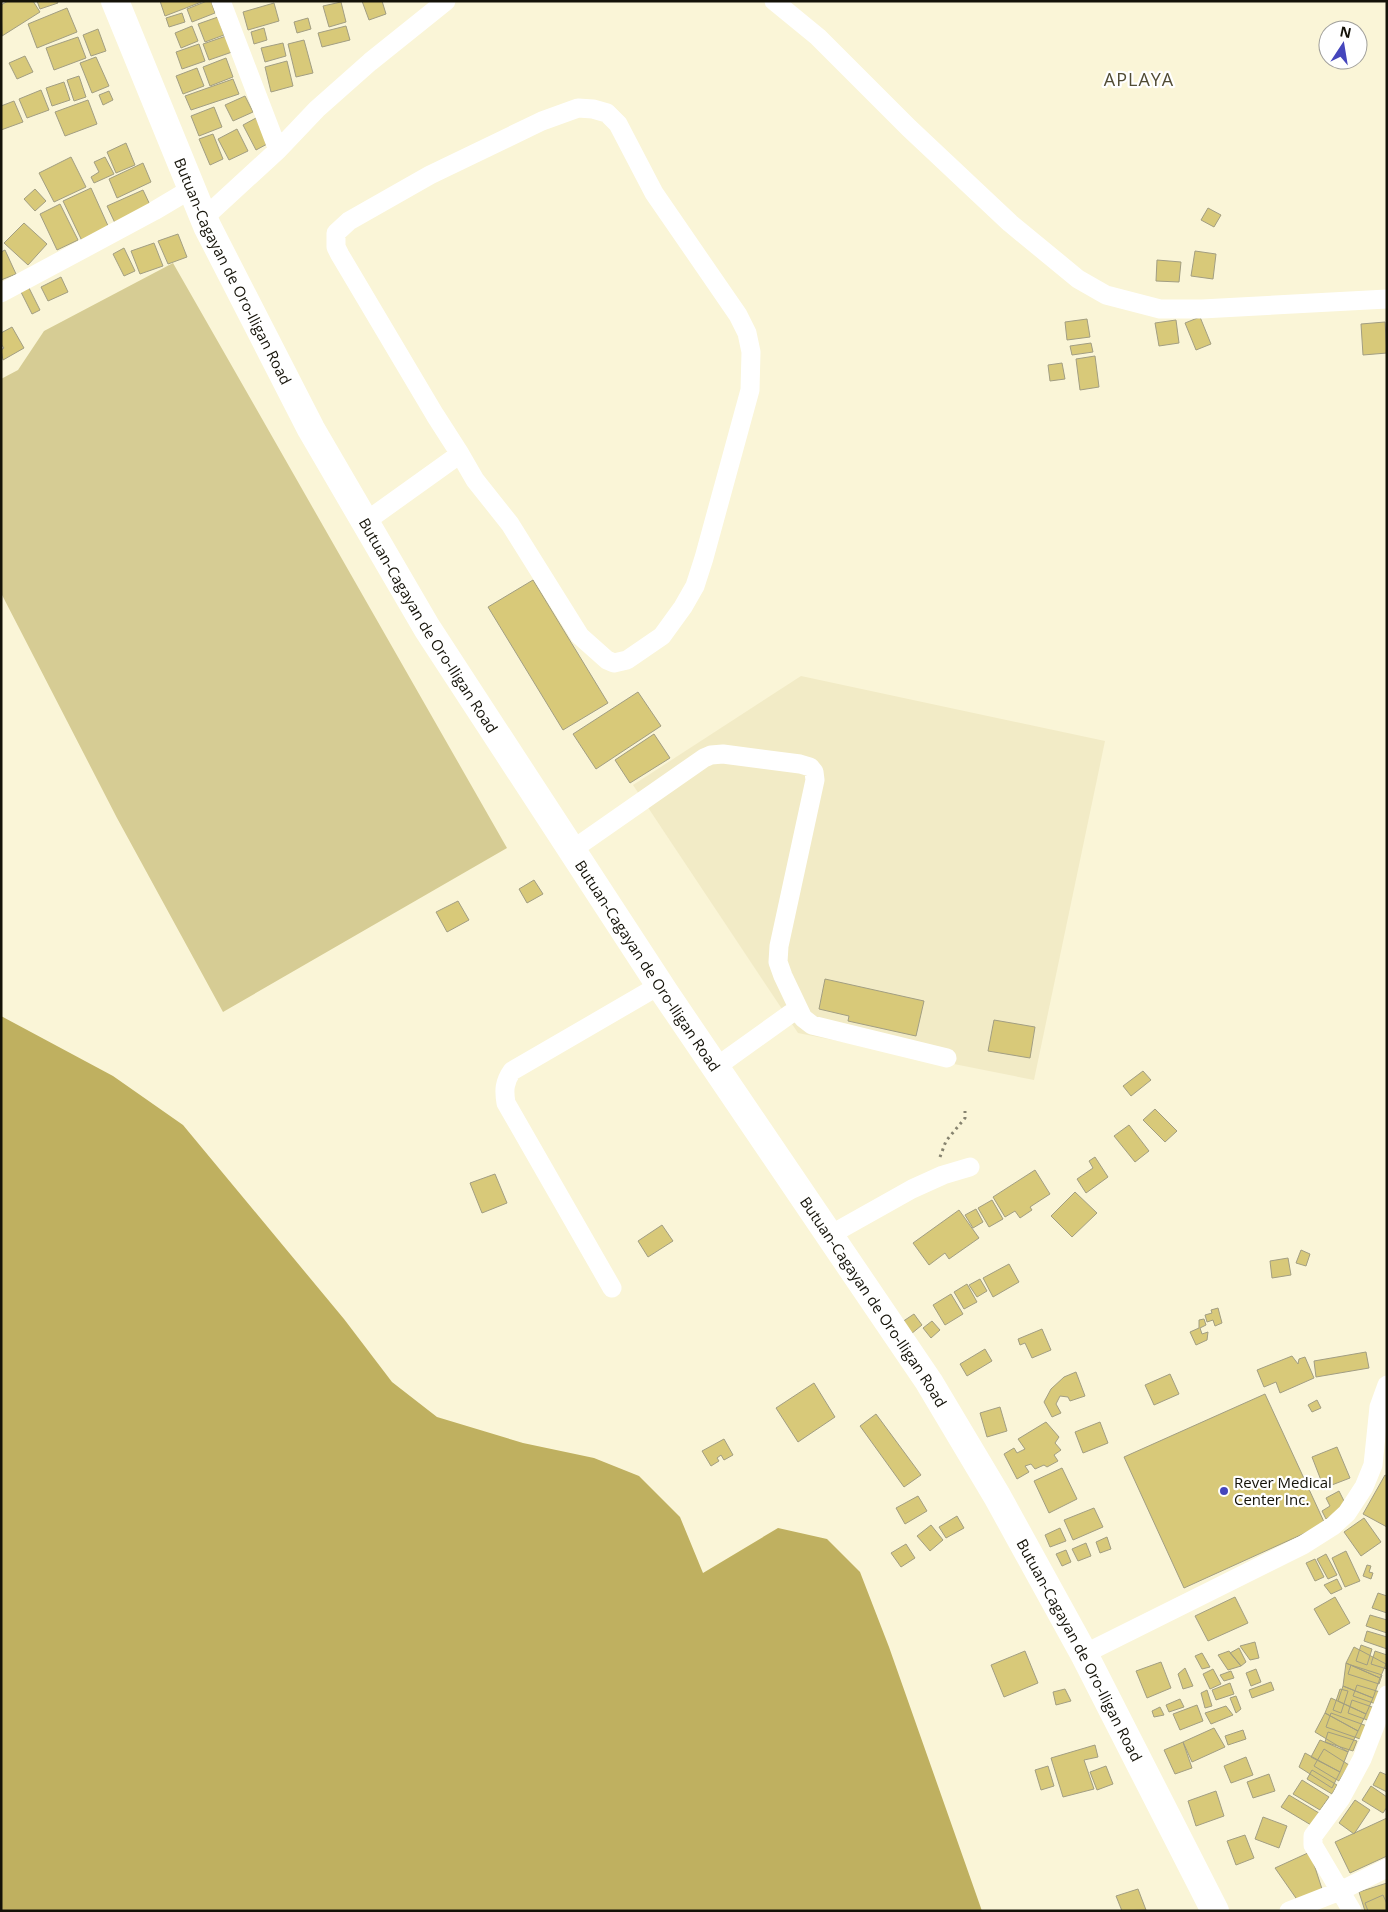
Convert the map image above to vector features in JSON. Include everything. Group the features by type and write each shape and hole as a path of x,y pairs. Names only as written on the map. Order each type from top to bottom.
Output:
{"highway":[{"name":"Butuan-Cagayan de Oro-Iligan Road","path":"115,1 204,218 311,430 427,628 660,985 929,1382 997,1496 1084,1654 1215,1911"}],"street":[{"path":"221,1 278,150"},
{"path":"204,218 278,150 317,108 370,62 446,1"},
{"path":"774,1 818,37 909,128 1010,223 1078,279 1106,295 1160,309 1202,309 1387,299"},
{"path":"578,108 593,109 607,113 618,124 654,192 738,315 747,334 751,352 750,390 704,558 691,593 662,636 628,660 614,663 607,660 580,636 510,524 475,480 460,454 340,255 336,247 336,233 349,221 430,175 542,121 578,108"},
{"path":"1,293 154,211 191,189"},
{"path":"365,522 460,454"},
{"path":"572,850 711,755 723,754 810,767 814,772 815,780 779,946 778,962 783,976 803,1018 812,1025 946,1058"},
{"path":"612,1288 506,1103 504,1090 506,1081 512,1071 660,985"},
{"path":"716,1067 790,1014 799,1010"},
{"path":"830,1235 943,1175 970,1167"},
{"path":"1084,1654 1304,1545 1333,1526 1348,1513 1364,1487 1373,1465 1379,1407 1387,1385"},
{"path":"1352,1911 1312,1846 1313,1836 1341,1798 1362,1759 1387,1695"},
{"path":"1289,1911 1340,1891 1387,1868"}],"path":[{"path":"931,1181 946,1141 965,1118 965,1111"}],"shaded area":[{"path":"173,263 507,848 223,1012 117,818 1,593 1,379 18,370 44,331"},
{"path":"801,676 1105,741 1034,1080 798,1033 633,785"},
{"path":"1,1016 113,1076 183,1125 344,1319 392,1382 437,1417 523,1443 594,1458 639,1476 680,1517 703,1573 778,1528 827,1539 860,1572 889,1647 982,1911 1,1911"}],"building":[{"path":"8,1 33,1 40,12 2,36 1,5"},
{"path":"37,1 57,1 58,3 40,9"},
{"path":"160,1 204,1 165,16"},
{"path":"211,1 215,13 192,22 187,9"},
{"path":"362,1 382,1 386,14 369,20"},
{"path":"341,2 346,22 329,27 323,6"},
{"path":"274,3 279,21 248,30 243,12"},
{"path":"67,8 77,32 37,48 28,24"},
{"path":"182,13 185,22 169,27 166,18"},
{"path":"218,17 224,35 205,42 198,24"},
{"path":"308,18 311,29 297,33 294,22"},
{"path":"192,26 198,41 181,48 175,33"},
{"path":"346,26 350,40 322,47 318,33"},
{"path":"264,28 267,40 254,44 251,32"},
{"path":"98,29 106,51 91,56 83,35"},
{"path":"229,35 235,51 209,60 203,44"},
{"path":"78,37 86,58 54,70 46,48"},
{"path":"304,40 313,73 296,77 288,44"},
{"path":"283,43 286,56 265,62 261,48"},
{"path":"199,44 205,61 182,69 176,52"},
{"path":"25,56 33,72 17,79 9,63"},
{"path":"96,57 109,86 92,93 80,63"},
{"path":"226,58 233,77 210,86 203,67"},
{"path":"287,61 293,86 271,92 265,67"},
{"path":"197,68 204,86 183,94 176,76"},
{"path":"79,76 86,97 74,101 67,80"},
{"path":"233,79 239,94 191,110 185,96"},
{"path":"64,82 70,100 52,106 46,88"},
{"path":"41,90 49,110 27,118 19,99"},
{"path":"109,91 113,100 103,105 99,95"},
{"path":"245,96 253,112 233,121 225,105"},
{"path":"88,100 97,124 65,136 55,112"},
{"path":"14,101 23,122 1,130 1,106"},
{"path":"214,107 222,127 199,136 191,116"},
{"path":"256,118 269,143 256,150 243,125"},
{"path":"237,129 248,151 229,160 218,139"},
{"path":"213,134 223,159 210,165 199,139"},
{"path":"126,143 135,165 116,173 107,152"},
{"path":"71,157 86,187 54,202 39,173"},
{"path":"105,157 114,174 94,183 91,177 99,172 94,162"},
{"path":"143,163 151,182 117,198 109,179"},
{"path":"91,188 109,228 82,241 63,201"},
{"path":"35,189 46,201 35,211 24,199"},
{"path":"143,190 151,207 115,223 107,206"},
{"path":"60,204 78,240 57,250 40,214"},
{"path":"1208,208 1221,215 1214,227 1201,220"},
{"path":"24,223 47,244 28,265 4,243"},
{"path":"178,234 187,257 168,264 158,241"},
{"path":"154,243 163,266 140,274 131,251"},
{"path":"124,248 135,271 124,276 113,254"},
{"path":"5,250 16,274 1,280 1,252"},
{"path":"1195,251 1216,254 1213,279 1191,276"},
{"path":"1157,260 1181,262 1179,282 1156,281"},
{"path":"61,277 68,292 48,301 41,287"},
{"path":"28,286 40,310 32,314 20,290"},
{"path":"1200,317 1211,344 1196,350 1185,323"},
{"path":"1087,319 1090,337 1067,340 1065,322"},
{"path":"1176,320 1179,343 1159,346 1155,323"},
{"path":"1385,322 1387,353 1363,355 1361,324"},
{"path":"12,327 24,348 3,360 1,350 4,348 1,344 1,333"},
{"path":"1091,343 1093,352 1072,355 1070,346"},
{"path":"1095,356 1099,387 1080,390 1076,359"},
{"path":"1062,363 1065,379 1050,381 1048,365"},
{"path":"533,580 608,703 563,730 488,607"},
{"path":"638,692 661,726 596,769 573,734"},
{"path":"654,734 670,758 630,783 615,760"},
{"path":"534,880 543,894 527,903 519,889"},
{"path":"458,901 469,920 447,932 436,912"},
{"path":"825,979 924,1001 916,1036 848,1021 849,1016 819,1009"},
{"path":"994,1020 1035,1027 1030,1058 988,1051"},
{"path":"1143,1071 1151,1080 1131,1096 1123,1086"},
{"path":"1155,1109 1177,1131 1165,1142 1143,1120"},
{"path":"1129,1125 1149,1151 1135,1162 1114,1136"},
{"path":"1095,1157 1108,1177 1086,1193 1077,1179 1093,1168 1089,1161"},
{"path":"1035,1170 1050,1194 1030,1207 1032,1210 1020,1218 1015,1211 1005,1217 993,1197"},
{"path":"495,1174 507,1203 482,1213 470,1183"},
{"path":"1075,1192 1097,1213 1072,1237 1051,1216"},
{"path":"992,1200 1003,1219 989,1227 978,1208"},
{"path":"976,1209 983,1222 973,1228 965,1215"},
{"path":"959,1210 979,1238 949,1259 945,1253 929,1265 913,1243"},
{"path":"662,1225 673,1241 648,1257 638,1241"},
{"path":"1301,1250 1310,1254 1306,1266 1296,1263"},
{"path":"1288,1258 1291,1275 1272,1278 1270,1261"},
{"path":"1009,1264 1019,1282 993,1297 983,1278"},
{"path":"980,1279 987,1291 977,1297 969,1285"},
{"path":"967,1284 977,1302 964,1309 954,1292"},
{"path":"951,1294 963,1314 945,1325 933,1305"},
{"path":"1218,1308 1222,1323 1215,1326 1213,1320 1207,1322 1205,1315 1212,1313 1211,1310"},
{"path":"914,1314 922,1325 911,1334 902,1322"},
{"path":"1204,1319 1206,1325 1200,1328 1202,1334 1208,1332 1207,1340 1196,1345 1190,1332 1199,1328 1199,1320"},
{"path":"932,1321 940,1330 931,1338 923,1328"},
{"path":"1042,1329 1051,1350 1032,1358 1025,1343 1020,1345 1018,1339"},
{"path":"985,1349 992,1361 967,1376 960,1364"},
{"path":"1366,1352 1369,1368 1316,1377 1314,1361"},
{"path":"1292,1356 1298,1364 1299,1359 1305,1357 1314,1378 1280,1393 1276,1382 1264,1387 1257,1370"},
{"path":"1076,1372 1085,1396 1070,1401 1068,1397 1060,1396 1056,1404 1061,1413 1052,1417 1044,1402 1051,1389 1064,1377"},
{"path":"1170,1374 1179,1394 1154,1405 1145,1385"},
{"path":"814,1383 835,1417 798,1442 776,1408"},
{"name":"Rever Medical Center Inc.","path":"1265,1394 1325,1524 1184,1588 1124,1457"},
{"path":"1317,1400 1321,1408 1312,1412 1308,1405"},
{"path":"1000,1407 1007,1431 987,1437 980,1413"},
{"path":"876,1414 921,1475 904,1487 860,1426"},
{"path":"1046,1422 1059,1437 1055,1443 1061,1450 1054,1455 1058,1461 1047,1467 1044,1465 1035,1469 1031,1464 1025,1466 1029,1472 1017,1479 1004,1454 1014,1448 1017,1453 1025,1449 1018,1439"},
{"path":"1100,1422 1108,1443 1083,1453 1075,1432"},
{"path":"724,1439 733,1455 724,1460 721,1455 717,1458 719,1461 711,1466 702,1451"},
{"path":"1337,1447 1350,1478 1324,1488 1312,1457"},
{"path":"1062,1468 1077,1499 1049,1513 1034,1481"},
{"path":"1385,1475 1387,1476 1387,1527 1363,1514"},
{"path":"1339,1491 1347,1507 1326,1519 1322,1511 1330,1506 1326,1498"},
{"path":"918,1496 927,1511 905,1524 896,1508"},
{"path":"1094,1508 1103,1527 1073,1540 1064,1520"},
{"path":"957,1516 964,1528 946,1538 939,1527"},
{"path":"1364,1518 1381,1542 1361,1556 1344,1532"},
{"path":"931,1525 943,1540 930,1551 917,1536"},
{"path":"1060,1528 1066,1541 1050,1547 1045,1535"},
{"path":"1107,1537 1111,1549 1100,1553 1096,1542"},
{"path":"1086,1543 1091,1556 1078,1561 1072,1549"},
{"path":"906,1544 915,1558 901,1567 891,1553"},
{"path":"1066,1550 1071,1562 1062,1566 1056,1554"},
{"path":"1346,1551 1360,1581 1345,1587 1332,1558"},
{"path":"1326,1554 1337,1575 1328,1579 1317,1559"},
{"path":"1315,1559 1324,1577 1315,1581 1306,1563"},
{"path":"1367,1565 1371,1566 1369,1572 1373,1573 1371,1579 1363,1576"},
{"path":"1337,1579 1342,1589 1331,1594 1324,1585"},
{"path":"1378,1593 1387,1596 1387,1613 1372,1608"},
{"path":"1235,1597 1248,1623 1208,1641 1195,1616"},
{"path":"1335,1597 1350,1623 1329,1635 1314,1609"},
{"path":"1370,1615 1387,1620 1387,1633 1366,1626"},
{"path":"1367,1631 1387,1637 1387,1649 1364,1641"},
{"path":"1255,1642 1259,1658 1250,1660 1240,1646"},
{"path":"1361,1645 1372,1649 1367,1665 1356,1661"},
{"path":"1354,1647 1386,1664 1380,1678 1346,1663"},
{"path":"1239,1648 1246,1662 1241,1666 1230,1653"},
{"path":"1025,1651 1038,1683 1004,1697 991,1665"},
{"path":"1229,1651 1241,1666 1228,1670 1218,1655"},
{"path":"1375,1651 1387,1655 1387,1669 1371,1664"},
{"path":"1202,1653 1210,1667 1202,1669 1195,1656"},
{"path":"1161,1662 1171,1688 1147,1698 1136,1671"},
{"path":"1346,1663 1380,1678 1373,1698 1343,1686"},
{"path":"1351,1665 1382,1675 1379,1684 1348,1674"},
{"path":"1185,1668 1193,1686 1183,1689 1178,1674"},
{"path":"1213,1669 1221,1684 1210,1689 1203,1674"},
{"path":"1256,1669 1261,1682 1251,1686 1246,1673"},
{"path":"1231,1671 1234,1678 1224,1681 1220,1675"},
{"path":"1271,1682 1274,1690 1252,1698 1249,1690"},
{"path":"1230,1683 1234,1694 1216,1700 1212,1690"},
{"path":"1357,1685 1380,1692 1376,1704 1353,1696"},
{"path":"1343,1686 1373,1698 1366,1714 1338,1701"},
{"path":"1065,1689 1071,1701 1056,1705 1053,1692"},
{"path":"1340,1689 1348,1691 1341,1713 1333,1710"},
{"path":"1207,1690 1212,1706 1205,1708 1201,1693"},
{"path":"1236,1696 1241,1709 1236,1713 1230,1698"},
{"path":"1331,1698 1366,1714 1358,1731 1325,1713"},
{"path":"1180,1699 1184,1707 1169,1712 1166,1705"},
{"path":"1352,1700 1375,1708 1370,1721 1348,1713"},
{"path":"1197,1705 1203,1721 1180,1730 1173,1714"},
{"path":"1226,1706 1233,1715 1211,1724 1205,1713"},
{"path":"1160,1707 1164,1715 1154,1717 1152,1711"},
{"path":"1325,1713 1358,1731 1348,1752 1315,1732"},
{"path":"1331,1713 1367,1726 1363,1740 1326,1727"},
{"path":"1214,1728 1225,1747 1192,1762 1183,1742"},
{"path":"1243,1730 1246,1739 1228,1745 1225,1736"},
{"path":"1328,1732 1357,1741 1353,1751 1325,1742"},
{"path":"1320,1740 1348,1752 1340,1772 1311,1757"},
{"path":"1183,1742 1192,1768 1175,1774 1164,1750"},
{"path":"1095,1745 1098,1757 1084,1760 1094,1789 1063,1797 1051,1758"},
{"path":"1324,1749 1349,1765 1339,1781 1314,1766"},
{"path":"1305,1753 1340,1772 1332,1788 1299,1767"},
{"path":"1246,1757 1253,1775 1231,1783 1224,1766"},
{"path":"1048,1766 1054,1786 1041,1790 1035,1770"},
{"path":"1106,1766 1113,1784 1097,1790 1090,1772"},
{"path":"1312,1770 1337,1785 1332,1794 1307,1779"},
{"path":"1380,1772 1387,1775 1387,1792 1373,1785"},
{"path":"1269,1774 1275,1791 1253,1798 1247,1782"},
{"path":"1302,1780 1329,1797 1320,1810 1293,1794"},
{"path":"1371,1786 1387,1797 1387,1807 1383,1813 1362,1800"},
{"path":"1216,1791 1224,1816 1196,1826 1188,1801"},
{"path":"1289,1795 1319,1813 1311,1825 1281,1807"},
{"path":"1355,1800 1370,1810 1354,1834 1339,1823"},
{"path":"1263,1817 1287,1826 1279,1848 1255,1839"},
{"path":"1387,1818 1387,1856 1350,1873 1335,1842"},
{"path":"1245,1835 1254,1858 1236,1865 1227,1841"},
{"path":"1310,1852 1323,1892 1298,1901 1275,1868"},
{"path":"1387,1883 1387,1911 1365,1911 1359,1892"},
{"path":"1138,1889 1146,1910 1122,1911 1116,1896"},
{"path":"1383,1895 1387,1904 1387,1911 1368,1911 1365,1903"}],"place":[{"name":"Rever Medical Center Inc.","path":"1224,1491"}],"district":[{"name":"APLAYA","path":"1139,79"}]}
